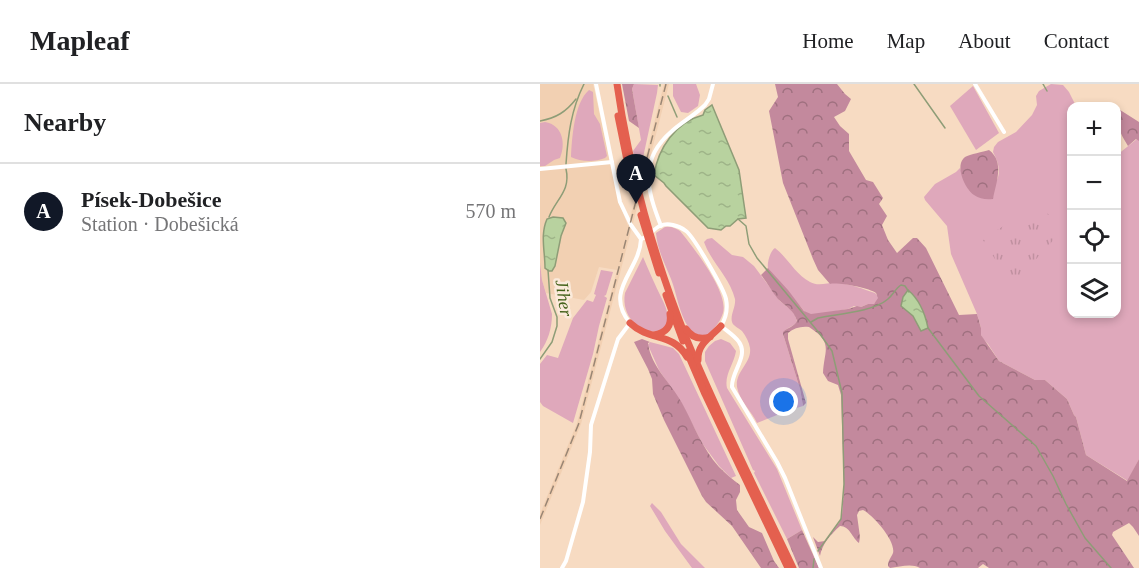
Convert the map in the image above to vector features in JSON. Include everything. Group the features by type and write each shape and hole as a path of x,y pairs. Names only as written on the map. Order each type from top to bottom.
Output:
{"highway":[{"path":"612,84 639,210 709,404 788,568"},
{"path":"617,84 626,146"},
{"path":"655,254 669,304 698,371 793,568"},
{"path":"648,334 661,333 668,328 671,319 669,304"},
{"path":"678,315 693,336 702,339 710,337"},
{"path":"630,323 638,330 669,340 679,346 698,371"},
{"path":"698,371 698,352 721,326"}],"street":[{"path":"563,567 584,502 591,425 618,339 630,323 622,309 620,299 626,276 640,250 641,239 623,210 596,84"},
{"path":"661,226 648,184 652,159 657,148 669,134 705,105 713,84"},
{"path":"975,84 1004,132"},
{"path":"540,169 612,162"},
{"path":"641,239 645,239 651,231 661,226 672,225 687,231 723,290 726,298 726,313 721,326 738,340 742,349 741,360 731,381 732,387 781,470 821,568"}],"shaded area":[{"path":"540,84 593,84 619,202 628,226 664,84 669,84 581,424 540,525 540,514 577,423 617,270 599,267 591,292 584,300 546,293 540,263"}],"green space":[{"path":"622,84 634,84 632,89 639,128 629,121"},
{"path":"634,84 658,85 639,176 633,151 641,140 632,89"},
{"path":"673,84 696,84 700,95 698,106 688,113 681,112 673,96"},
{"path":"775,84 837,84 851,99 845,111 834,117 849,134 849,151 866,180 873,182 883,198 879,204 887,216 882,225 897,253 913,238 917,238 926,248 959,315 977,314 981,335 999,361 1035,380 1045,380 1067,399 1076,417 1086,455 1127,481 1139,459 1139,536 1129,523 1113,532 1112,535 1134,568 989,568 983,564 978,568 909,566 890,568 888,564 893,553 891,542 878,523 863,510 857,515 859,543 849,530 840,526 827,540 820,556 813,537 818,542 825,541 839,523 842,515 844,488 841,395 838,385 828,381 823,373 826,347 822,338 809,327 798,328 788,333 788,339 806,403 803,406 783,334 794,325 797,321 796,317 778,299 761,275 768,268 804,311 811,314 874,304 878,298 876,293 867,289 830,284 818,270 783,183 769,111 778,97"},
{"path":"1051,84 1063,85 1074,102 1067,102 1067,318 1121,318 1121,152 1137,139 1139,140 1139,459 1128,481 1086,455 1076,417 1067,399 1045,380 1035,380 999,361 983,339 977,314 951,254 947,226 924,197 935,184 960,168 969,190 997,180 999,170 993,152 994,147 998,142 1016,132 1032,115 1037,105 1036,96 1039,91"},
{"path":"973,86 999,133 976,150 950,106"},
{"path":"589,90 593,92 594,114 600,124 607,156 588,161 571,157 577,112"},
{"path":"1121,111 1139,122 1139,141 1136,139 1128,146 1122,136"},
{"path":"545,122 559,131 563,147 560,158 545,166 540,166 540,123"},
{"path":"989,150 997,160 998,173 993,199 983,199 974,195 964,182 960,165 965,157"},
{"path":"1035,206 1053,217 1058,235 1017,280 1007,278 981,237 994,232"},
{"path":"665,227 680,231 709,270 721,294 723,313 716,326 706,336 692,332 683,317 657,239 656,233"},
{"path":"712,238 732,255 743,257 754,266 780,301 795,315 797,322 783,334 803,406 757,423 740,397 737,387 738,376 749,358 750,348 741,330 732,322 735,302 733,291 704,242"},
{"path":"775,248 800,275 810,282 852,286 875,293 878,300 874,304 861,307 854,306 813,315 806,313 768,268 769,257"},
{"path":"643,257 667,312 667,323 655,332 637,325 625,306 625,293"},
{"path":"540,263 542,280 552,314 549,334 540,352"},
{"path":"601,270 613,272 604,296 607,298 573,423 540,402 540,364 547,355 558,358 573,318 587,300 593,302"},
{"path":"642,339 650,342 648,343 653,360 678,396 708,452 719,467 740,485 740,492 736,500 737,510 749,527 762,533 779,568 761,568 732,526 702,496 653,394 652,379 634,342"},
{"path":"721,339 730,343 736,351 726,383 727,388 777,469 802,530 787,539 754,473 705,361 705,352 709,346"},
{"path":"650,342 673,348 679,354 736,476 731,478 702,443 682,404 659,370 648,345"},
{"path":"652,503 661,512 681,544 705,568 692,568 665,531 650,506"},
{"path":"802,530 819,568 799,568 787,539"}],"water":[{"path":"712,105 739,170 746,218 738,219 721,230 708,228 654,175 660,155 670,138 693,118 703,115 705,110"},
{"path":"563,218 566,223 555,266 552,271 549,271 545,268 543,243 547,219"},
{"path":"908,290 919,302 925,317 928,328 921,331 913,316 901,306"}],"waterway":[{"name":"Jiher","path":"566,164 571,123 584,84"},
{"path":"914,84 945,128"},
{"path":"1043,84 1047,91"},
{"path":"668,96 677,117"},
{"path":"540,121 560,114 576,99"},
{"name":"Jiher","path":"549,217 565,189 566,169"},
{"path":"738,219 746,226 749,244 757,258 832,351 842,393 844,484 841,519 818,551"},
{"name":"Jiher","path":"540,359 552,342 557,326 557,317 550,298 548,270"},
{"path":"811,322 818,318 873,307 888,299 901,285 905,286 909,292"},
{"path":"928,328 979,396 1036,446 1085,538 1111,568"},
{"path":"813,568 814,559"}],"railway":[{"path":"540,519 579,423 666,84"}],"place":[{"name":"Písek-Dobešice","path":"636,204"}]}
